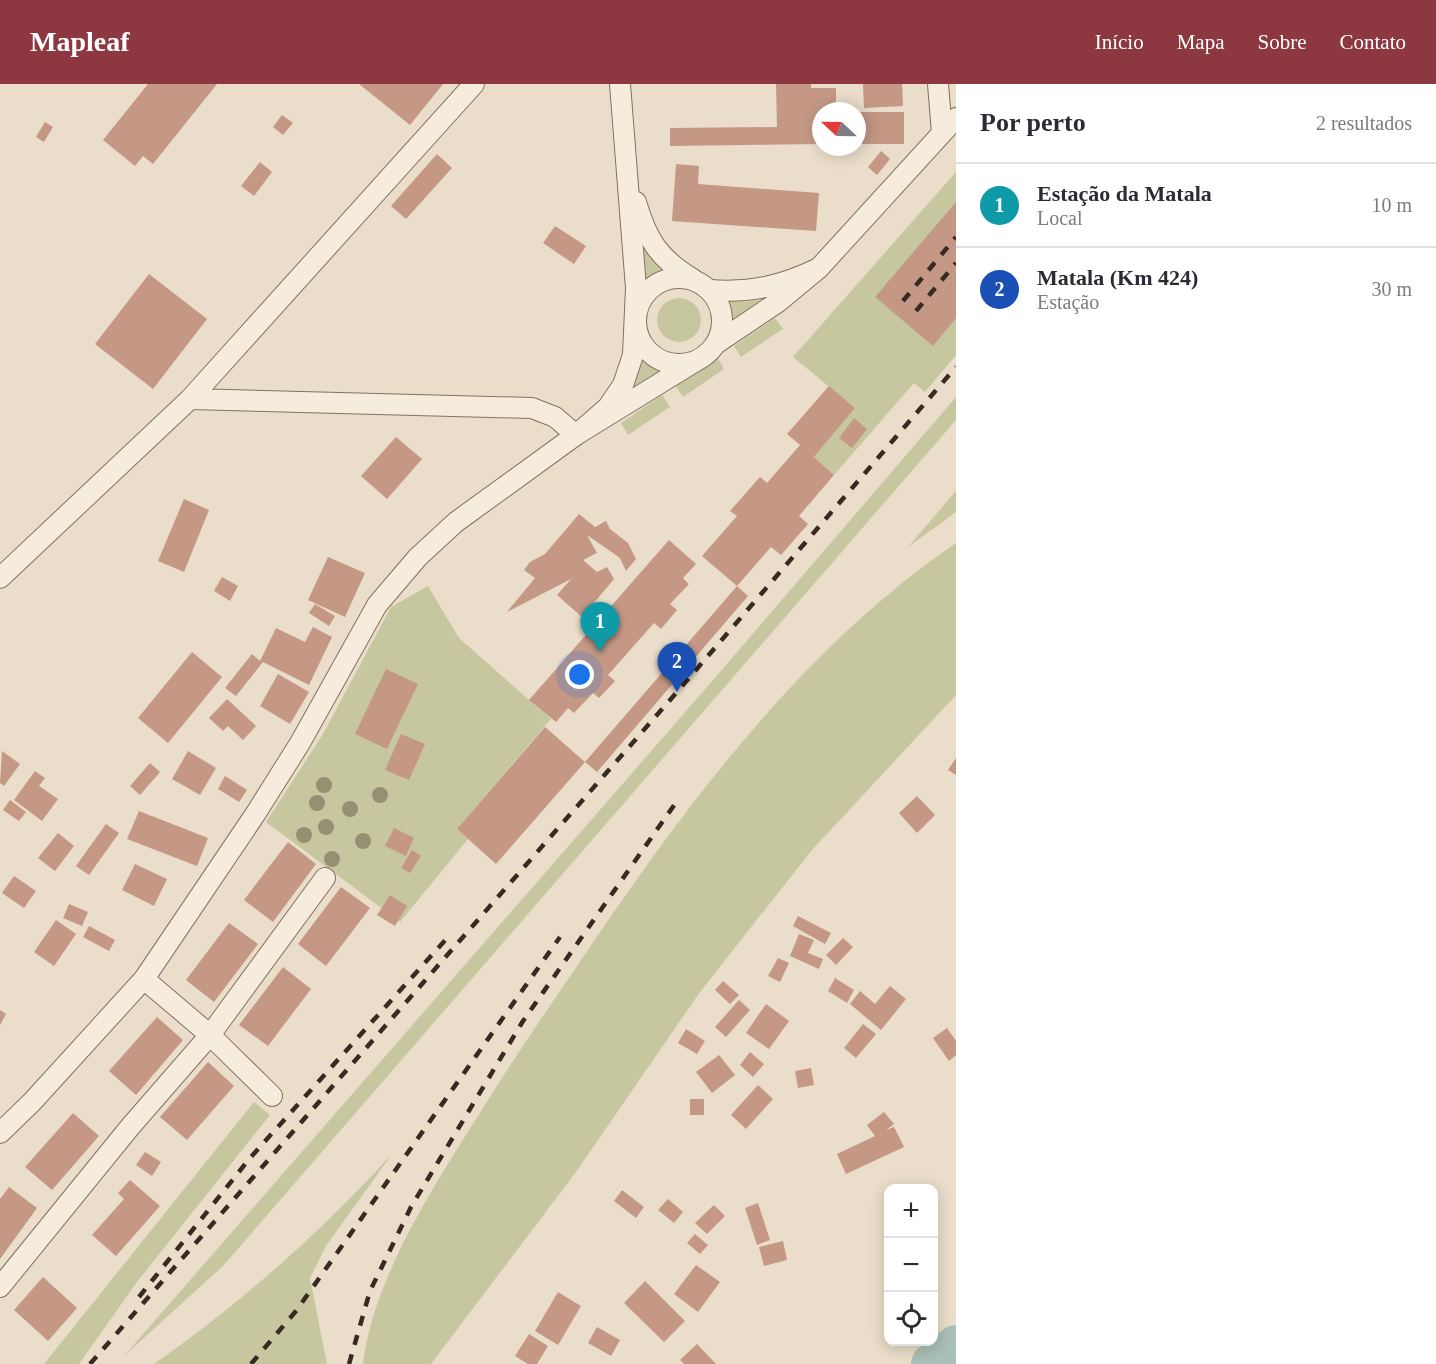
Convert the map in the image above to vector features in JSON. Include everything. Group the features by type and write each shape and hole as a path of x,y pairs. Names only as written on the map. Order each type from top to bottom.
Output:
{"street":[{"path":"0,578 190,399 474,84"},
{"path":"620,84 636,323 639,336 656,357 669,363 683,364 696,361"},
{"path":"938,84 942,133"},
{"path":"0,1133 33,1102 144,979 256,813 300,743 377,605 418,557 456,522 576,435 708,354 717,343 778,302 819,268 956,118"},
{"path":"628,177 642,223 656,249 671,266 704,286 719,302 723,316 722,330 717,343"},
{"path":"576,435 608,407 623,385 633,355 641,301 656,285 676,278 704,286 758,290 788,283 819,268"},
{"path":"190,399 532,408 555,417 576,435"},
{"path":"0,1287 130,1127 210,1035 325,878"},
{"path":"144,979 210,1035 272,1096"}],"green space":[{"path":"956,172 956,355 925,392 914,383 834,475 814,457 855,408 793,357"},
{"path":"639,236 653,260 664,270 653,274 643,282"},
{"path":"772,297 732,323 732,311 726,299 746,302"},
{"path":"679,298 694,305 701,320 694,335 679,342 664,335 657,320 664,305"},
{"path":"775,318 783,329 741,357 734,346"},
{"path":"640,356 650,365 664,370 624,398"},
{"path":"717,357 724,369 683,397 675,385"},
{"path":"662,395 670,407 628,435 621,423"},
{"path":"956,397 956,420 223,1266 124,1356 714,679"},
{"path":"956,491 956,512 908,547"},
{"path":"956,543 956,695 812,850 700,992 576,1172 431,1364 363,1364 380,1295 430,1193 514,1060 632,886 713,777 802,675 902,583"},
{"path":"428,586 459,638 551,719 457,829 468,839 400,922 266,822 323,734 391,607"},
{"path":"254,1102 270,1115 137,1282 79,1364 44,1364"},
{"path":"392,1154 326,1246 310,1278 327,1364 154,1364 217,1317 279,1266"}],"building":[{"path":"148,84 217,84 153,164 143,156 135,166 103,140"},
{"path":"359,84 443,84 410,125"},
{"path":"776,84 811,84 811,88 836,88 836,102 812,102 812,144 670,146 670,128 777,127"},
{"path":"863,84 902,84 903,106 866,108 866,102 864,102"},
{"path":"866,112 904,112 904,144 866,144"},
{"path":"282,115 293,123 283,135 273,127"},
{"path":"45,122 53,127 44,142 36,137"},
{"path":"881,151 890,159 877,175 868,167"},
{"path":"437,154 452,168 406,219 391,206"},
{"path":"260,162 272,172 254,196 241,186"},
{"path":"676,164 699,166 698,184 819,193 816,231 672,221"},
{"path":"956,202 956,318 933,346 875,297"},
{"path":"555,226 586,246 574,264 543,243"},
{"path":"149,274 207,319 153,389 95,344"},
{"path":"829,386 855,408 814,457 834,475 799,516 808,524 781,555 771,547 737,586 702,556 737,516 730,511 760,477 767,483 800,445 787,434"},
{"path":"854,418 867,429 852,448 839,438"},
{"path":"396,437 422,459 387,499 361,476"},
{"path":"184,499 209,510 184,572 158,561"},
{"path":"579,514 595,527 606,521 610,529 628,543 636,559 626,571 620,558 587,535 597,553 583,560 597,572 607,567 614,579 582,617 557,595 571,579 507,612 535,578 524,570 530,562 545,554"},
{"path":"669,540 696,564 683,578 689,584 670,604 677,610 661,629 654,623 608,675 615,681 599,698 593,693 574,713 568,708 556,722 529,700"},
{"path":"328,557 365,573 345,617 308,600"},
{"path":"222,577 238,586 230,601 214,591"},
{"path":"737,586 748,596 597,772 585,762"},
{"path":"315,604 335,616 329,626 309,613"},
{"path":"313,627 332,637 309,685 263,662 236,696 225,688 252,654 260,661 276,628 305,642"},
{"path":"192,652 222,677 168,743 138,718"},
{"path":"386,669 418,684 387,749 355,734"},
{"path":"278,674 309,692 290,724 260,706"},
{"path":"227,699 256,726 243,740 228,726 223,731 209,718"},
{"path":"545,727 585,762 496,864 457,829"},
{"path":"401,734 425,744 409,780 385,770"},
{"path":"2,751 20,764 4,786 0,783"},
{"path":"188,751 216,768 200,795 172,779"},
{"path":"956,758 956,775 948,770"},
{"path":"150,763 160,772 140,795 130,786"},
{"path":"35,771 45,778 39,786 58,799 42,821 14,800"},
{"path":"225,776 247,790 239,802 218,789"},
{"path":"917,796 935,815 917,833 899,813"},
{"path":"10,800 26,812 19,821 3,810"},
{"path":"139,811 208,838 197,866 127,839"},
{"path":"106,824 119,833 89,875 76,866"},
{"path":"394,828 414,838 406,856 385,846"},
{"path":"58,833 74,846 55,871 38,858"},
{"path":"288,842 316,864 273,922 244,900"},
{"path":"412,850 421,856 410,873 401,868"},
{"path":"135,864 167,879 154,906 122,890"},
{"path":"14,876 36,891 24,908 2,893"},
{"path":"341,887 370,908 326,966 298,944"},
{"path":"390,895 407,906 395,926 377,915"},
{"path":"69,904 88,912 82,926 63,918"},
{"path":"798,916 831,933 825,944 793,926"},
{"path":"56,920 76,934 54,966 34,952"},
{"path":"229,923 258,944 214,1002 186,980"},
{"path":"89,926 115,940 109,951 83,937"},
{"path":"799,934 814,940 808,953 823,959 819,969 790,956"},
{"path":"843,938 853,947 836,965 826,955"},
{"path":"778,958 789,963 780,982 768,976"},
{"path":"283,967 311,989 268,1046 239,1025"},
{"path":"835,978 854,990 847,1003 828,991"},
{"path":"723,981 739,995 730,1004 715,990"},
{"path":"890,986 906,999 881,1030 850,1004 860,991 875,1004"},
{"path":"739,1000 750,1010 726,1037 715,1027"},
{"path":"766,1004 789,1021 769,1049 746,1033"},
{"path":"0,1010 6,1014 0,1025"},
{"path":"157,1017 183,1040 136,1095 109,1071"},
{"path":"863,1024 876,1034 856,1058 844,1048"},
{"path":"947,1028 956,1041 956,1055 949,1061 933,1038"},
{"path":"686,1029 705,1041 697,1054 678,1043"},
{"path":"750,1052 764,1064 753,1077 740,1065"},
{"path":"719,1055 735,1075 712,1093 696,1072"},
{"path":"208,1062 234,1086 187,1140 160,1117"},
{"path":"811,1068 814,1085 798,1088 795,1071"},
{"path":"758,1085 773,1099 746,1129 731,1115"},
{"path":"690,1099 704,1099 704,1115 690,1115"},
{"path":"884,1112 894,1124 886,1130 894,1127 904,1147 846,1174 837,1154 875,1136 867,1125"},
{"path":"73,1113 99,1136 52,1190 25,1167"},
{"path":"145,1152 161,1162 152,1176 136,1165"},
{"path":"130,1180 160,1206 116,1256 92,1235 124,1199 118,1193"},
{"path":"9,1187 37,1208 0,1259 0,1199"},
{"path":"622,1190 644,1207 636,1218 614,1201"},
{"path":"668,1199 683,1212 674,1223 658,1210"},
{"path":"758,1203 770,1240 757,1245 745,1208"},
{"path":"714,1205 725,1216 707,1234 695,1223"},
{"path":"695,1234 708,1245 700,1254 687,1243"},
{"path":"783,1241 787,1260 764,1266 759,1247"},
{"path":"696,1265 720,1282 698,1312 674,1294"},
{"path":"43,1277 77,1308 48,1341 14,1310"},
{"path":"645,1281 685,1321 664,1342 624,1303"},
{"path":"558,1292 581,1306 558,1345 535,1331"},
{"path":"597,1327 620,1340 611,1356 588,1343"},
{"path":"529,1334 548,1346 537,1364 528,1364 515,1356"},
{"path":"697,1344 716,1364 684,1364 680,1360"}],"waterway":[{"path":"931,1364 956,1345"}],"railway":[{"path":"903,301 956,237"},
{"path":"916,311 956,263"},
{"path":"90,1364 677,692 956,367"},
{"path":"349,1364 370,1291 411,1207 523,1021 677,801"},
{"path":"139,1297 250,1158 448,937"},
{"path":"251,1364 296,1311 560,937"}],"place":[{"name":"Estação da Matala","path":"600,652"},
{"name":"Matala (Km 424)","path":"677,692"}]}
